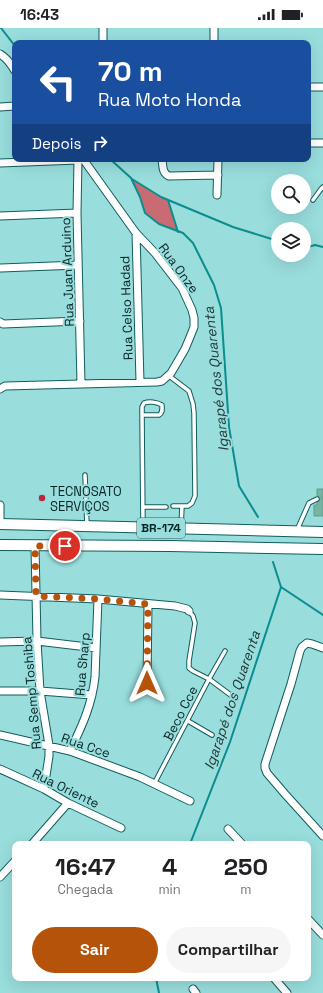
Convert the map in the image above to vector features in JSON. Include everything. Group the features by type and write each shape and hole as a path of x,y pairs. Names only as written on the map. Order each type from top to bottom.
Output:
{"main road":[{"name":"BR-174","path":"0,524 323,532"},
{"path":"170,528 170,546"},
{"name":"BR-174","path":"0,545 323,549"}],"street":[{"path":"103,28 104,40"},
{"path":"214,28 214,40"},
{"path":"0,54 5,56 12,66"},
{"path":"311,87 323,87"},
{"path":"0,107 12,106"},
{"path":"311,143 323,143"},
{"path":"0,163 20,162"},
{"name":"Rua Juan Arduino","path":"80,162 77,213 81,384"},
{"name":"Rua Onze","path":"82,162 136,233 155,253 182,288 192,310 194,327 185,349 171,373 168,375"},
{"path":"162,162 163,172 169,176 218,175"},
{"path":"217,195 218,162"},
{"path":"0,216 77,213"},
{"name":"Rua Celso Hadad","path":"136,233 140,382"},
{"path":"0,268 78,265"},
{"path":"2,323 80,322"},
{"path":"2,387 157,382 162,381 168,375"},
{"path":"0,505 0,524"},
{"name":"Rua Semp Toshiba","path":"35,546 37,640 40,691 49,745 49,756 44,789"},
{"path":"0,595 98,599 175,606 187,609 189,611"},
{"name":"Rua Sharp","path":"70,751 87,714 92,695 95,678 98,599"},
{"path":"147,683 148,604"},
{"path":"0,642 37,640 96,648"},
{"path":"323,648 307,643 302,647 265,764 267,773 323,836"},
{"path":"0,691 40,691 92,695"},
{"name":"Rua Cce","path":"0,735 70,751 140,777 190,801"},
{"name":"Rua Oriente","path":"0,769 44,789 68,803 120,828"},
{"path":"35,841 68,803"},
{"path":"228,829 239,841"},
{"path":"1,874 12,864"},
{"path":"311,922 323,935"},
{"path":"277,981 287,993"}],"lane":[{"path":"313,200 323,188"},
{"path":"168,375 189,391 193,408 194,496 192,503 188,506 173,506"},
{"path":"142,415 159,415 162,411 162,405 159,403 147,402 144,403 142,407 142,415 144,507 143,528"},
{"path":"85,475 87,526"},
{"path":"297,532 309,503 317,499"},
{"path":"181,529 182,506"},
{"path":"144,507 166,507"},
{"path":"189,611 193,616 195,623 189,668 209,679 236,699"},
{"name":"Beco Cce","path":"154,784 225,651"},
{"path":"188,721 212,735"}],"shaded area":[{"path":"131,178 168,200 178,232 159,224 145,213 140,197"}],"building":[{"path":"317,489 323,489 323,516 314,516 314,505 317,505 317,502 320,500 320,497 317,496"}],"waterway":[{"name":"Igarapé dos Quarenta","path":"1,28 12,42"},
{"name":"Igarapé dos Quarenta","path":"113,162 131,178 140,197 145,213 159,224 183,233 193,243 214,285 221,308 229,427 239,486 258,517"},
{"path":"132,179 161,197 233,227 271,239"},
{"path":"168,200 178,232"},
{"path":"311,246 315,245 323,247"},
{"name":"Igarapé dos Quarenta","path":"191,841 230,742 281,587 273,562"},
{"path":"281,587 323,615"},
{"name":"Igarapé dos Quarenta","path":"157,981 159,993"}],"place":[{"name":"TECNOSATO SERVIÇOS","path":"42,498"}],"route":[{"path":"65,546 35,546 36,596 98,599 148,604 147,683"}]}
